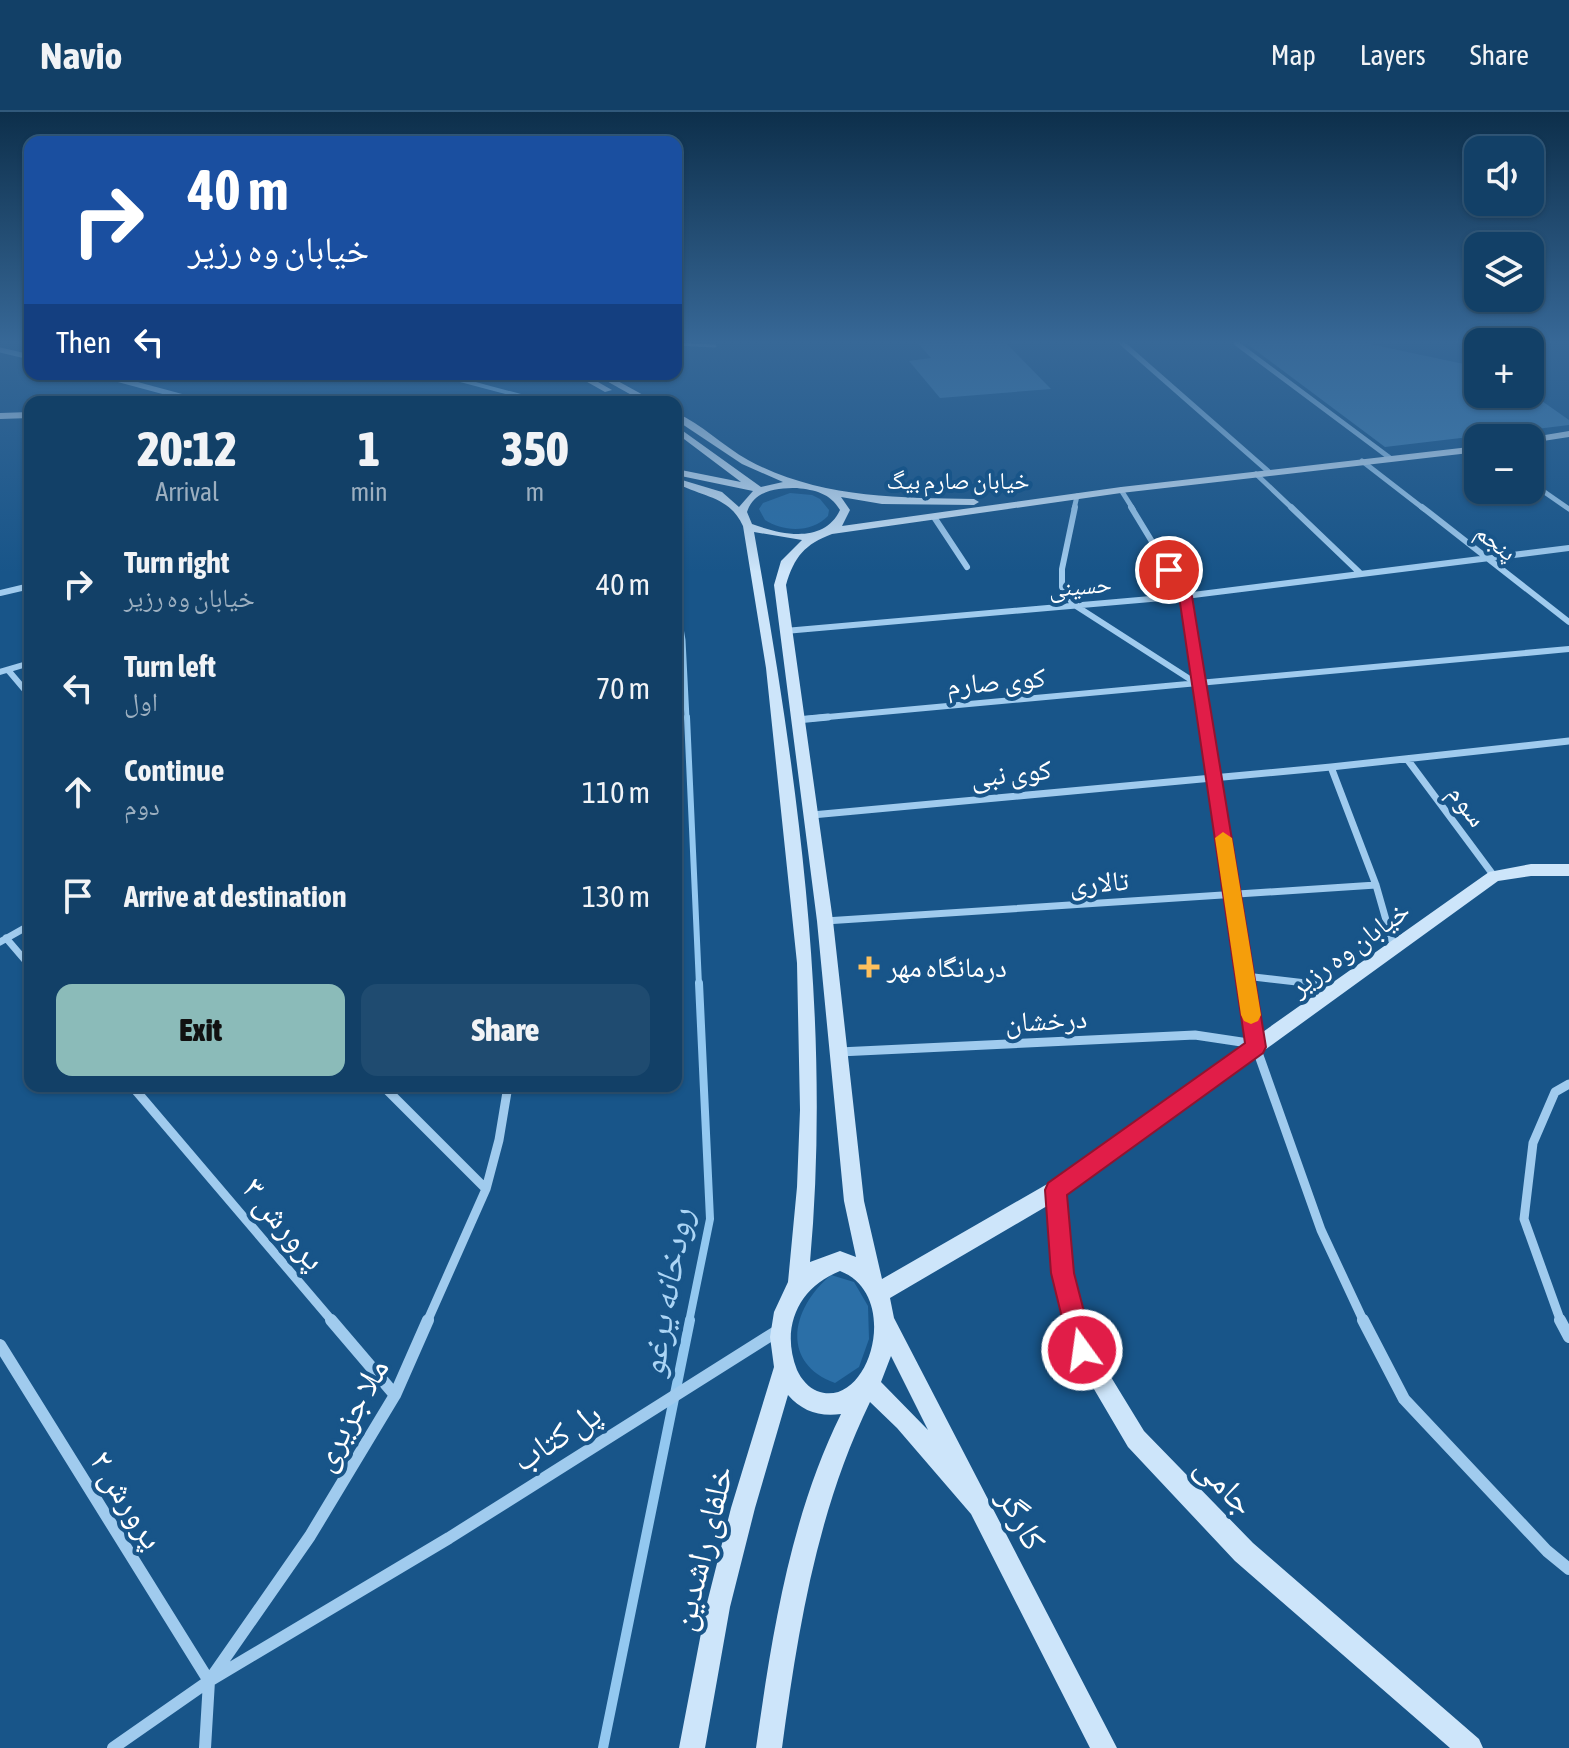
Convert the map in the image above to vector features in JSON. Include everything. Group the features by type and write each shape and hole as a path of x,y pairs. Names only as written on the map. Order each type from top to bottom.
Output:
{"main road":[{"name":"خیابان صارم بیگ","path":"682,420 756,468 825,491 917,503 1044,500"},
{"path":"0,426 24,425"},
{"path":"682,433 760,491"},
{"path":"1544,439 1569,434"},
{"path":"1544,442 1569,442"},
{"path":"682,475 702,457 701,447"},
{"name":"خیابان صارم بیگ","path":"745,521 777,536 820,533 1121,490 1464,450"},
{"path":"682,478 717,478 760,491"},
{"path":"682,480 718,494 745,521"},
{"path":"804,485 781,485 760,491 745,502 745,521 772,668 805,963 809,1141 798,1282 784,1310 780,1329 785,1367 799,1391 810,1400 824,1405 839,1404 867,1384"},
{"path":"769,1748 798,1568 827,1469 882,1352 884,1320 854,1201 825,921 780,585 782,572 798,548 843,518 845,510 842,503 825,491"},
{"name":"خیابان وه رزیر","path":"874,1285 1056,1190 1494,876 1531,870 1569,870"},
{"name":"جامی","path":"1056,1190 1063,1273 1082,1350 1136,1439 1244,1552 1470,1748"},
{"path":"798,1282 825,1264 840,1261 854,1266 874,1285"},
{"name":"کارگر","path":"884,1320 1104,1748"},
{"name":"خلفای راشدین","path":"692,1748 718,1607 743,1508 785,1367"},
{"path":"867,1384 905,1420 978,1505"}],"street":[{"path":"1209,419 1269,472"},
{"path":"1338,419 1390,458"},
{"name":"پنجم","path":"1362,461 1569,622"},
{"path":"1256,474 1361,574"},
{"path":"1121,490 1185,596 1256,1045 1321,1230 1356,1307 1404,1399 1547,1551 1569,1569"},
{"path":"1544,492 1569,509"},
{"path":"1077,496 1062,569 1062,587 1073,604 1199,685"},
{"path":"934,517 967,567"},
{"name":"حسینی","path":"785,631 1185,596 1569,548"},
{"path":"0,593 24,587"},
{"name":"کوی صارم","path":"797,720 1569,649"},
{"path":"24,665 4,671 24,690"},
{"name":"کوی نبی","path":"812,815 1214,775 1331,767 1569,741"},
{"path":"1560,742 1569,751"},
{"name":"سوم","path":"1407,759 1494,876"},
{"path":"1331,767 1376,885 1394,948"},
{"name":"تالاری","path":"825,921 1376,885"},
{"path":"24,928 3,940 24,960"},
{"path":"1245,976 1339,987"},
{"name":"درخشان","path":"839,1052 1195,1035 1256,1045"},
{"path":"1569,1084 1555,1092 1533,1143 1524,1219 1562,1326 1569,1337"},
{"name":"پرورش ۳","path":"137,1092 395,1395"},
{"path":"389,1092 486,1189"},
{"name":"ملا جزیری","path":"209,1681 310,1536 395,1395 486,1189 507,1092"},
{"name":"پل کتاب","path":"113,1748 209,1681 449,1538 780,1329"},
{"name":"پرورش ۲","path":"0,1345 209,1681"},
{"path":"205,1748 209,1681"}],"shaded area":[{"path":"790,493 820,499 829,510 828,516 814,525 797,529 780,527 765,520 759,509 763,503"},
{"path":"831,1275 854,1282 868,1306 869,1339 859,1367 835,1383 817,1374 805,1362 797,1333 808,1302"}],"building":[{"path":"1348,419 1569,420 1569,425 1544,428 1544,424 1464,424 1464,438 1385,447"}],"waterway":[{"name":"رودخانه یرغو","path":"682,634 687,719"},
{"name":"رودخانه یرغو","path":"687,717 699,985"},
{"name":"رودخانه یرغو","path":"689,1322 710,1219 699,983"},
{"name":"رودخانه یرغو","path":"603,1748 690,1320"}],"slow traffic":[{"path":"1223,838 1251,1015"}],"place":[{"name":"درمانگاه مهر","path":"869,967"}],"route":[{"path":"1082,1350 1063,1273 1056,1190 1256,1047 1185,596 1169,570"}]}
